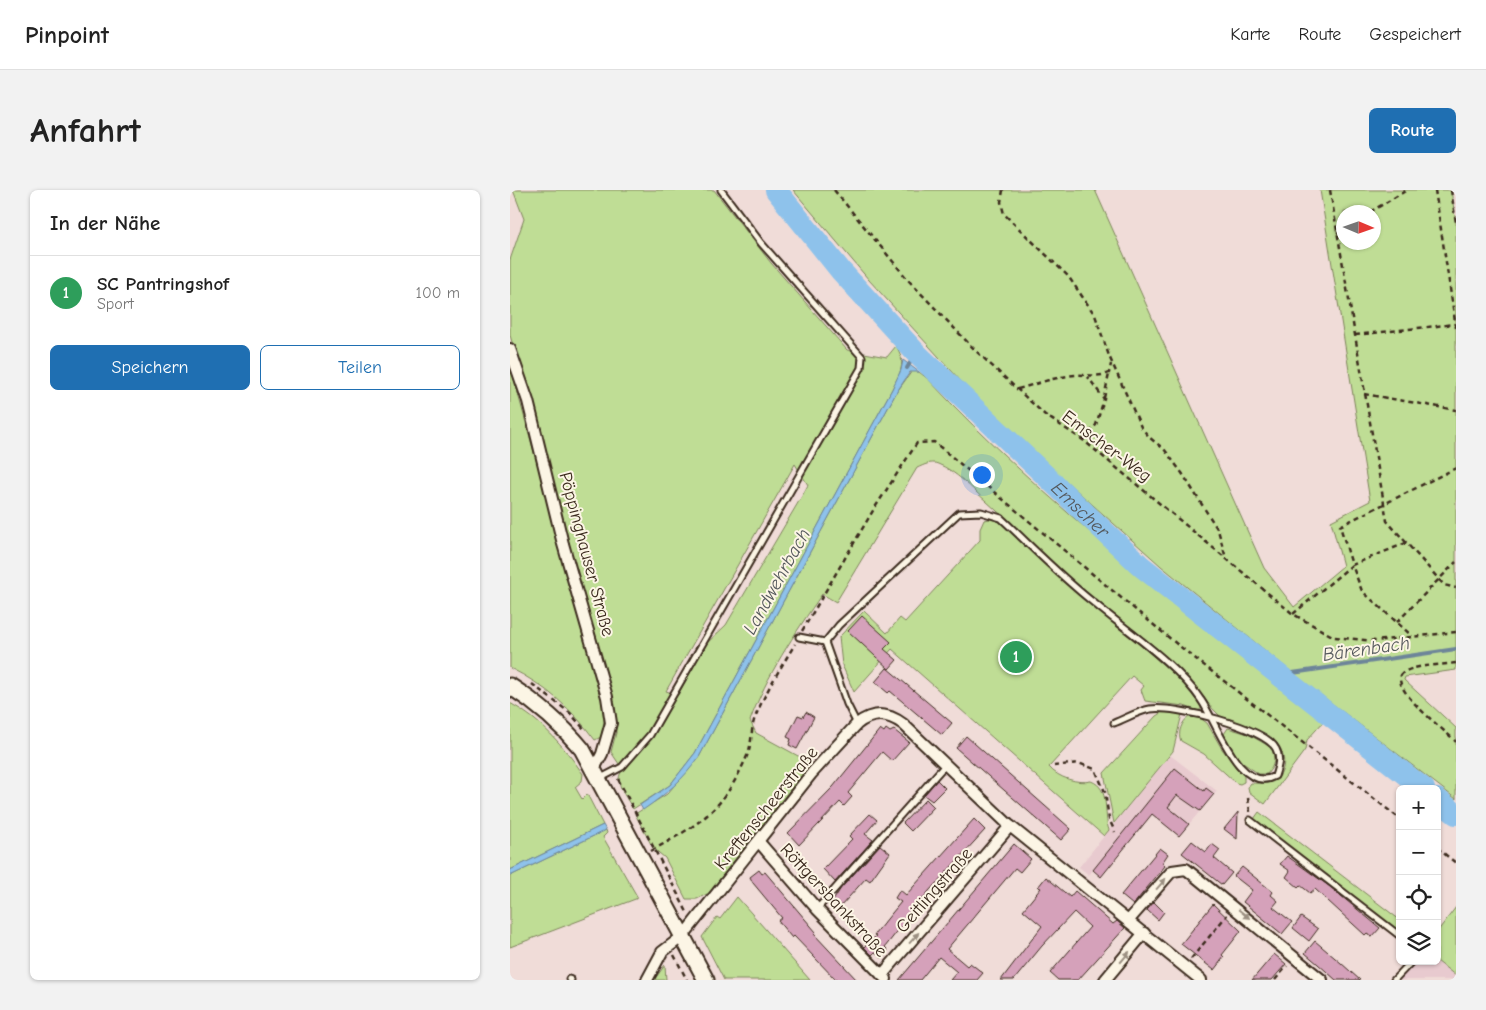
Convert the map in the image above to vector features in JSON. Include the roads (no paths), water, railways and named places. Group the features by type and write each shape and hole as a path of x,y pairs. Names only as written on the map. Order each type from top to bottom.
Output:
{"main road":[{"path":"510,686 531,699 567,731 596,774 706,980"}],"street":[{"name":"Pöppinghauser Straße","path":"510,349 528,402 563,544 607,697 611,723 596,774"},
{"name":"Kreftenscheerstraße","path":"683,936 812,773 857,724 873,715 884,714 893,716 946,764"},
{"path":"946,764 1010,826 1129,920 1201,980"},
{"name":"Geitlingstraße","path":"884,978 1010,826"},
{"name":"Röttgersbankstraße","path":"759,842 817,909 884,978"},
{"path":"1129,920 1172,871 1181,868 1190,871 1296,956 1322,980"},
{"path":"1105,980 1144,933"},
{"path":"647,980 662,952 683,936"}],"lane":[{"path":"596,774 622,767 650,735 861,368 862,357 761,244 721,190"},
{"path":"825,642 839,625 959,513 981,512 1001,518 1092,602 1144,644 1201,699 1211,717 1227,747 1246,773 1258,780 1267,780 1275,776 1279,761 1276,748 1262,735 1211,717 1184,710 1148,709 1114,723"},
{"path":"798,637 825,642"},
{"path":"825,642 846,704 857,724"},
{"path":"817,909 946,764"},
{"path":"1250,820 1396,933"},
{"path":"1394,980 1408,965"}],"water":[{"path":"903,360 919,372 910,372 896,393 699,757 674,786 643,810 640,805 670,785 695,753 892,389 901,370"},
{"path":"603,825 606,830 510,876 510,870"}],"waterway":[{"name":"Emscher","path":"776,190 841,271 916,353 1141,566 1419,785"},
{"name":"Landwehrbach","path":"907,368 916,353"},
{"name":"Bärenbach","path":"1279,675 1456,649"},
{"name":"Emscher","path":"1441,802 1456,814"}],"place":[{"name":"SC Pantringshof","path":"1016,657"}]}
